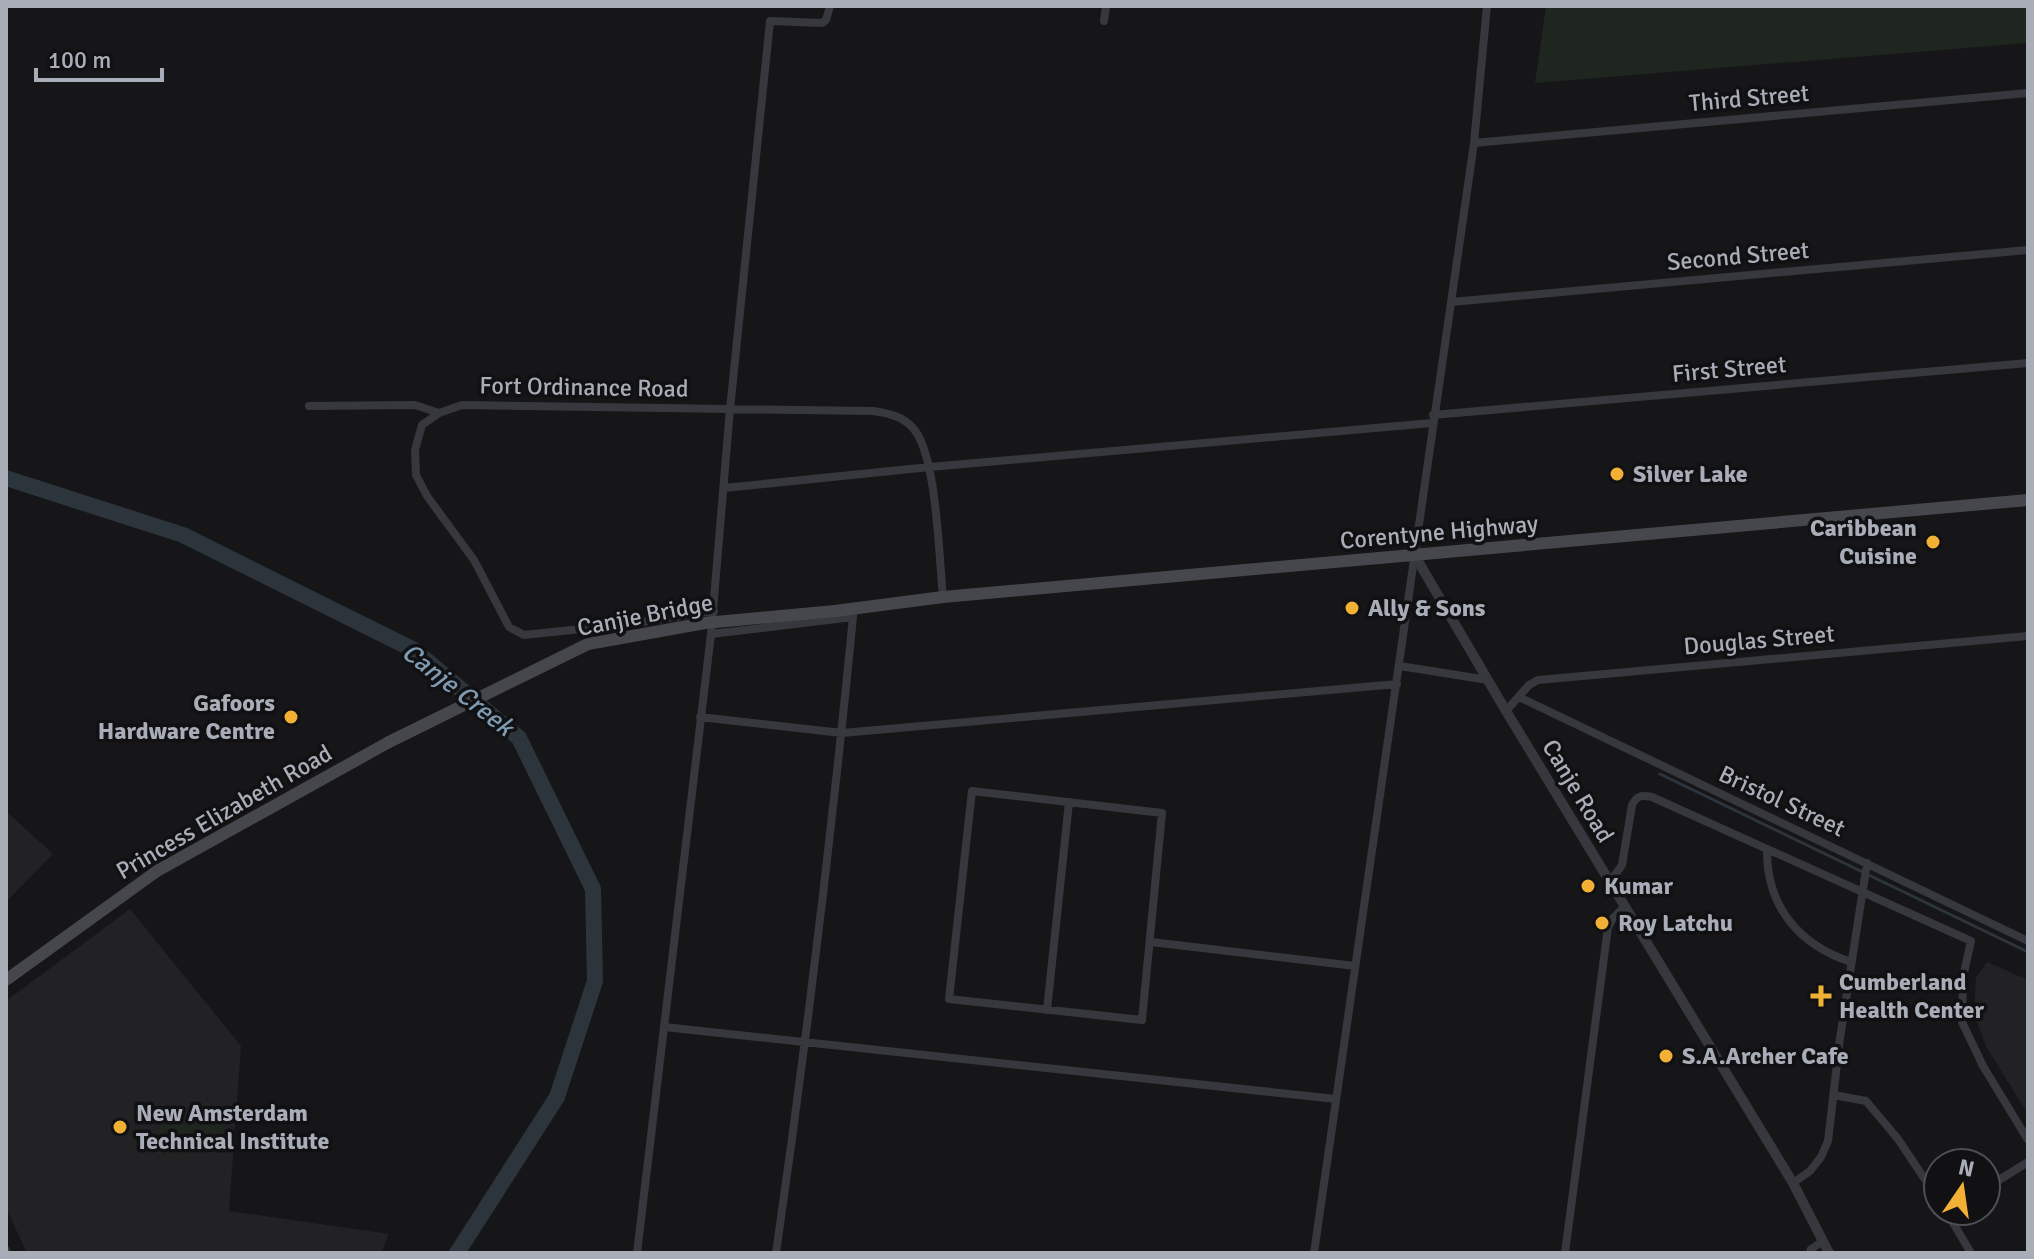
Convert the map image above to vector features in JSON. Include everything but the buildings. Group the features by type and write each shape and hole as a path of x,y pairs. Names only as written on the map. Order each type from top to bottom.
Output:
{"main road":[{"name":"Corentyne Highway","path":"854,612 943,597 2028,500"},
{"name":"Canjie Bridge","path":"389,742 588,644 705,623 854,612"},
{"name":"Princess Elizabeth Road","path":"6,980 157,871 389,742"}],"street":[{"path":"1104,21 1106,6"},
{"path":"1314,1253 1474,143 1487,6"},
{"path":"637,1253 714,611 730,409 770,21 818,24 825,22 829,9"},
{"name":"Third Street","path":"1474,143 2028,93"},
{"name":"Second Street","path":"1451,302 2028,250"},
{"name":"First Street","path":"724,488 2028,363"},
{"path":"309,406 415,405 439,413"},
{"name":"Fort Ordinance Road","path":"439,413 462,405 873,411 894,415 913,427 924,446 930,467 943,597"},
{"path":"439,413 422,425 415,450 416,475 427,496 474,560 515,633 524,635 629,624 714,611"},
{"name":"Canje Road","path":"1415,556 1793,1183 1829,1253"},
{"path":"711,634 854,612 806,1042 776,1253"},
{"name":"Douglas Street","path":"1506,711 1538,680 2028,636"},
{"path":"1400,666 1488,680"},
{"path":"700,717 842,733 1397,684"},
{"name":"Bristol Street","path":"1519,697 2028,941"},
{"path":"972,791 1069,802 1162,813 1142,1020 949,999 972,791"},
{"path":"1610,882 1622,865 1632,805 1642,795 1971,941 1963,977 1962,1022 1983,1066 2028,1140"},
{"path":"1047,1010 1069,802"},
{"path":"1767,849 1768,880 1789,919 1804,939 1829,955 1851,962"},
{"path":"1793,1183 1810,1171 1828,1141 1867,863"},
{"path":"1565,1253 1608,927 1624,907"},
{"path":"1151,942 1355,966"},
{"path":"664,1027 1336,1099"},
{"path":"1834,1095 1866,1101 1898,1139 1922,1175"},
{"path":"2002,1178 2028,1162"},
{"path":"1956,1227 1971,1253"},
{"path":"1810,1253 1822,1242"}],"shaded area":[{"path":"1546,6 2028,6 2028,43 1535,83"},
{"path":"6,811 53,854 6,902"},
{"name":"New Amsterdam Technical Institute","path":"130,909 241,1046 229,1211 389,1234 381,1253 27,1253 6,1208 6,1001"},
{"path":"1987,962 2028,980 2028,1114 1987,1048 1974,1015 1976,978"},
{"path":"225,1106 219,1152 154,1154 163,1107"}],"waterway":[{"name":"Canje Creek","path":"6,478 183,535 414,650 519,738 593,889 595,981 557,1097 457,1253"},
{"path":"1660,774 2028,952"}],"place":[{"name":"Silver Lake","path":"1617,474"},
{"name":"Caribbean Cuisine","path":"1933,542"},
{"name":"Ally & Sons","path":"1352,608"},
{"name":"Gafoors Hardware Centre","path":"291,717"},
{"name":"Kumar","path":"1588,886"},
{"name":"Roy Latchu","path":"1602,923"},
{"name":"Cumberland Health Center","path":"1821,996"},
{"name":"S.A.Archer Cafe","path":"1666,1056"},
{"name":"New Amsterdam Technical Institute","path":"120,1127"}]}
